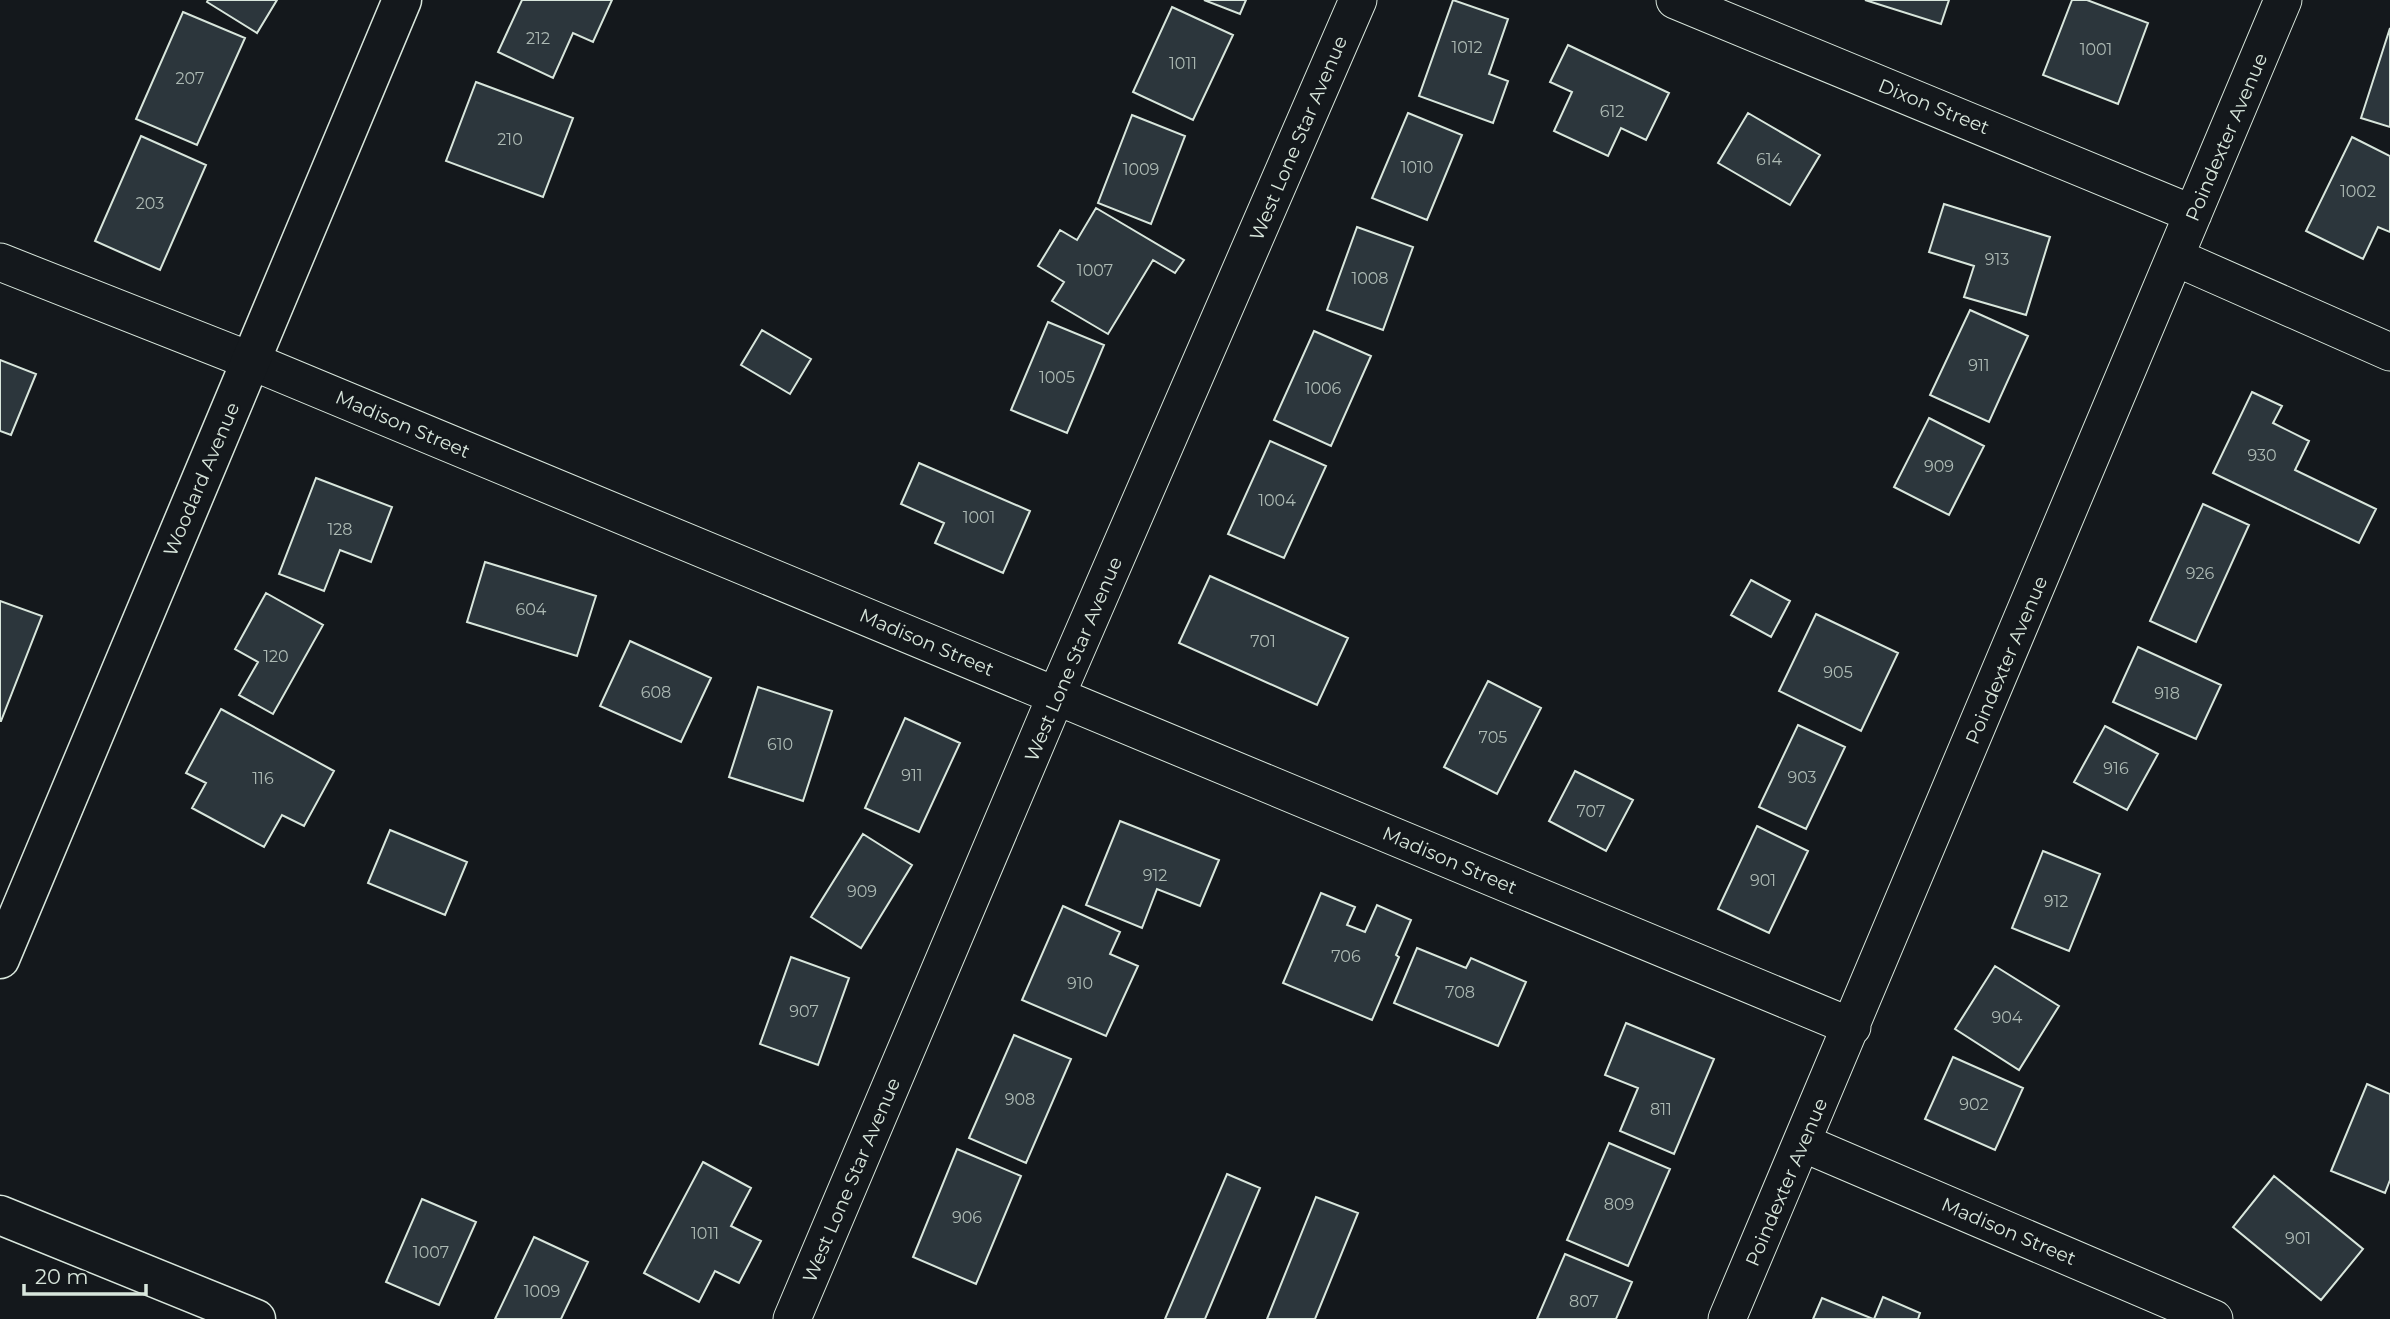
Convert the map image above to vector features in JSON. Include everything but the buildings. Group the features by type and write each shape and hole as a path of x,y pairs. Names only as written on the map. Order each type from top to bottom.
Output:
{"street":[{"name":"Woodard Avenue","path":"0,959 402,0"},
{"name":"West Lone Star Avenue","path":"792,1319 1056,696 1358,0"},
{"name":"Dixon Street","path":"1675,0 2193,214"},
{"name":"Poindexter Avenue","path":"1727,1319 2283,0"},
{"path":"2175,257 2390,352"},
{"name":"Madison Street","path":"0,262 251,361 1852,1027"},
{"name":"Madison Street","path":"1803,1143 2214,1319"},
{"path":"0,1215 200,1308 256,1319"}]}
